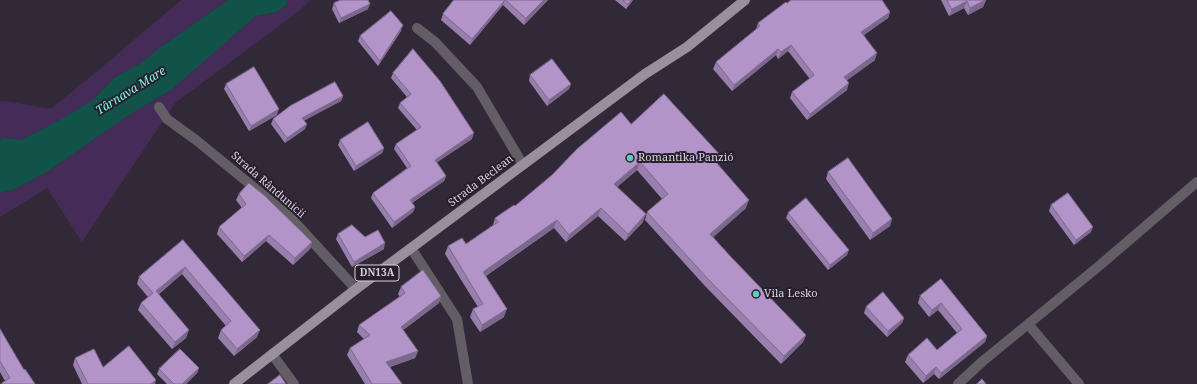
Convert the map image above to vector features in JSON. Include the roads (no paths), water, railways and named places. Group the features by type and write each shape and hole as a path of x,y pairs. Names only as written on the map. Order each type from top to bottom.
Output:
{"main road":[{"name":"Strada Beclean","path":"234,384 356,289 645,74 688,47 745,0"}],"street":[{"path":"416,28 435,42 477,87 523,165"},
{"name":"Strada Rândunicii","path":"159,106 166,118 196,140 289,216 356,289"},
{"path":"958,384 983,360 1099,266 1197,182"},
{"path":"411,248 457,319 468,384"},
{"path":"1028,324 1079,384"},
{"path":"272,354 294,384"}],"water":[{"name":"Târnava Mare","path":"228,0 287,0 287,5 277,12 256,16 171,90 129,115 47,172 15,189 0,193 0,141 2,138 21,140 63,118 94,99 115,77 141,63 158,49"}],"place":[{"name":"Romantika Panzió","path":"630,158"},
{"name":"Vila Lesko","path":"756,294"}]}
